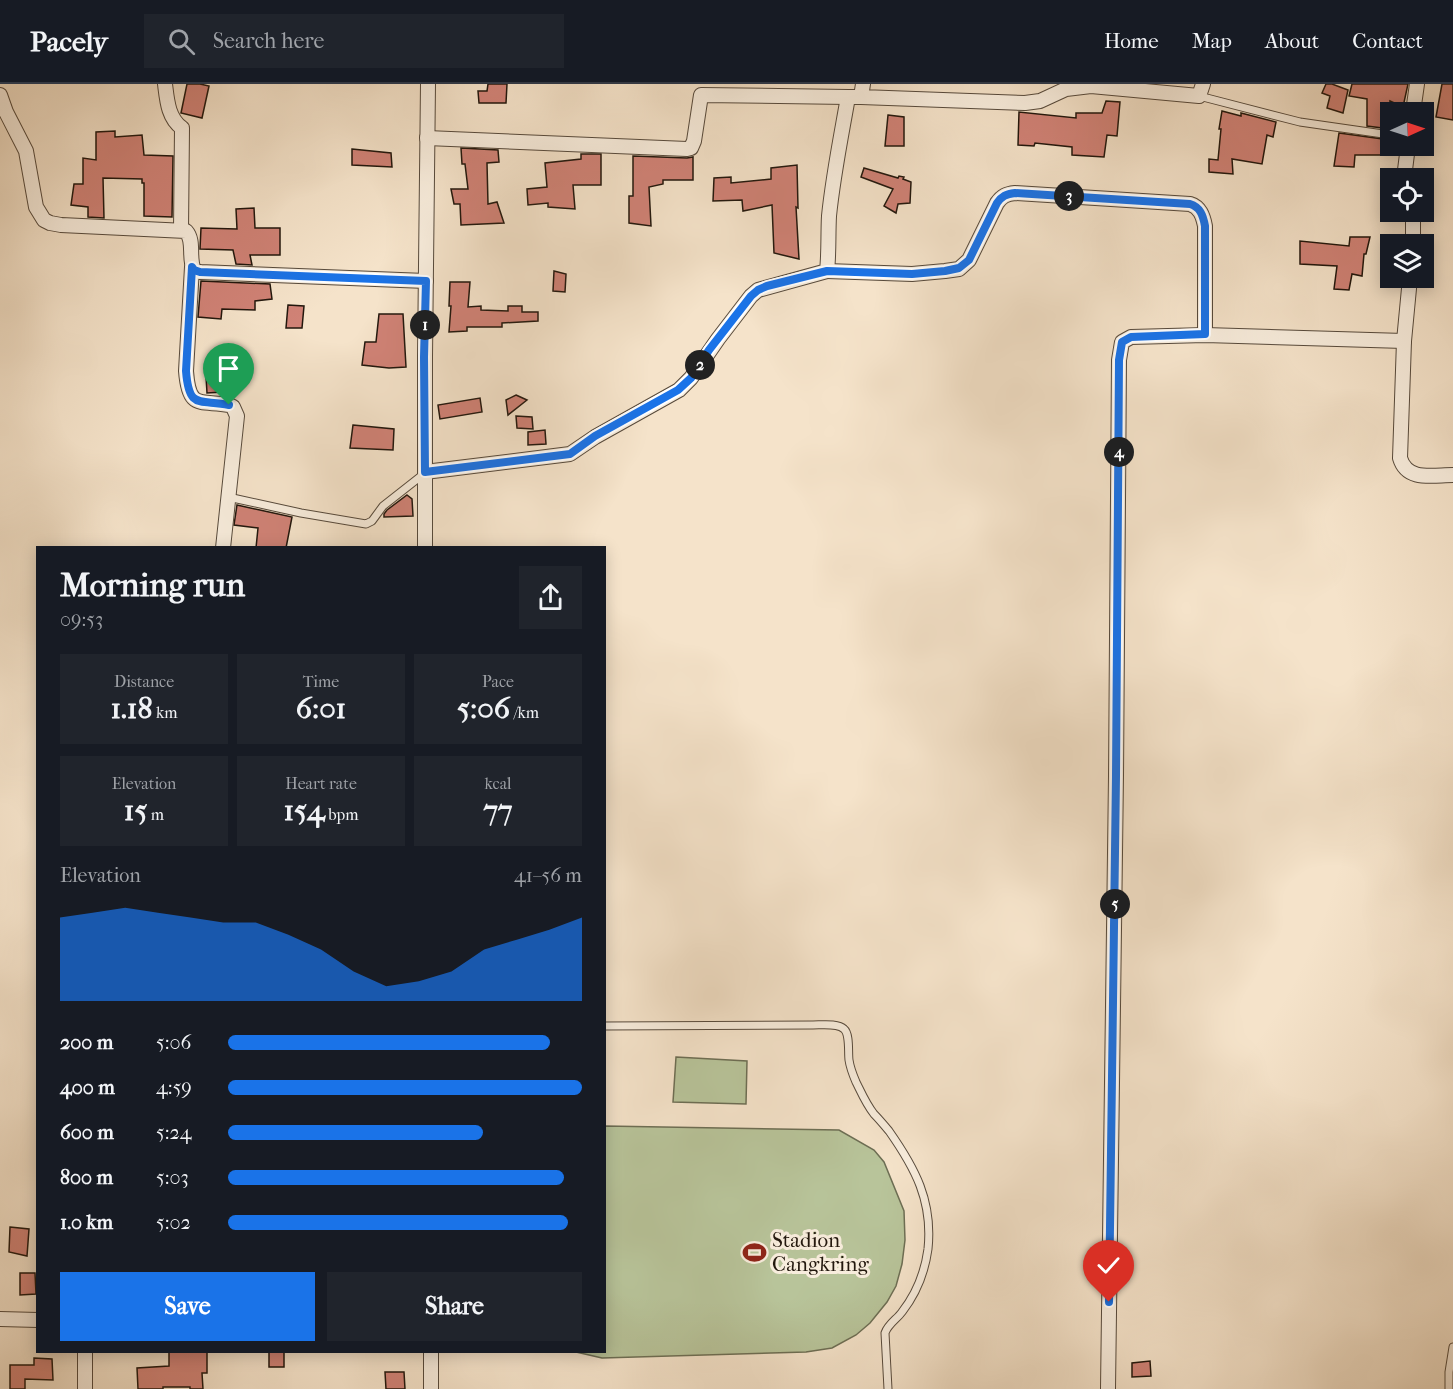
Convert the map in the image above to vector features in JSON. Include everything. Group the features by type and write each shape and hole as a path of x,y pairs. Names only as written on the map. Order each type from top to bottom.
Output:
{"street":[{"path":"165,84 171,115 176,124 182,128 181,230"},
{"path":"425,546 424,357 428,84"},
{"path":"1414,102 1417,84"},
{"path":"427,138 687,149 691,148 694,141 701,95 857,93 1025,103 1040,101 1065,89 1091,86 1201,90"},
{"path":"827,271 833,179 857,93"},
{"path":"0,95 26,151 36,207 44,220 62,225 181,230 189,234 192,267 186,371 188,389 194,399 200,402 233,407 237,416 223,546"},
{"path":"425,472 570,454 595,436 678,390 691,378 713,344 758,290 827,271 912,274 959,268 969,260 997,203 1007,194 1196,206 1203,216 1205,226 1205,334"},
{"path":"192,267 200,272 426,281"},
{"path":"1409,288 1404,341 1400,458 1402,466 1408,472 1417,475 1453,475"},
{"path":"1108,1389 1119,360 1122,342 1131,337 1205,334 1404,341"},
{"path":"0,1318 36,1320"},
{"path":"85,1353 85,1389"},
{"path":"431,1353 431,1389"}],"lane":[{"path":"1201,90 1300,122 1380,134"},
{"path":"228,497 366,524 372,521 383,506 425,472"},
{"path":"606,1026 813,1024 837,1026 847,1032 849,1061 854,1078 873,1112 887,1128 920,1182 928,1214 927,1250 921,1278 909,1301 885,1333 888,1389"},
{"path":"1449,1389 1453,1347"}],"green space":[{"path":"676,1057 747,1061 746,1104 673,1102"},
{"name":"Stadion Cangkring","path":"606,1126 839,1130 874,1150 884,1162 904,1211 905,1240 902,1264 896,1286 887,1302 870,1323 856,1335 832,1348 806,1352 602,1358 580,1353 606,1353"}],"building":[{"path":"187,84 209,86 202,118 181,113"},
{"path":"488,84 507,84 506,103 479,103 478,91 487,91"},
{"path":"1326,84 1348,90 1343,113 1327,108 1330,96 1322,93"},
{"path":"1352,84 1408,84 1404,102 1380,102 1380,128 1367,126 1367,99 1349,96"},
{"path":"1442,84 1453,84 1453,120 1436,117"},
{"path":"1106,101 1120,102 1117,136 1107,135 1104,157 1072,155 1072,147 1035,143 1034,146 1018,145 1019,112 1076,118 1076,113 1102,113"},
{"path":"1222,111 1241,116 1241,113 1276,122 1273,137 1267,135 1262,164 1232,159 1233,174 1209,172 1209,159 1218,160"},
{"path":"888,115 904,117 904,146 885,146"},
{"path":"115,131 115,137 142,135 144,155 173,156 172,217 144,216 142,179 103,178 104,218 88,217 88,207 71,205 74,184 83,184 83,158 96,160 96,132"},
{"path":"1339,133 1380,139 1380,155 1355,155 1354,167 1334,166"},
{"path":"461,148 498,150 499,162 487,163 488,204 497,202 504,223 461,225 460,204 454,204 451,189 468,189"},
{"path":"352,149 391,153 392,167 352,165"},
{"path":"581,154 601,154 601,185 573,185 575,209 548,207 548,203 528,205 527,189 547,187 545,163 581,159"},
{"path":"633,156 693,157 693,180 663,180 663,184 649,187 651,226 629,223 629,196 633,196"},
{"path":"797,165 798,208 796,207 799,259 774,253 772,205 743,211 742,200 713,201 714,178 731,177 731,183 771,179 771,168"},
{"path":"864,168 898,178 899,176 904,177 903,179 911,182 910,203 898,204 896,213 884,206 893,189 861,177"},
{"path":"254,208 255,228 280,228 280,255 250,255 252,265 236,264 233,250 200,249 201,228 237,229 236,209"},
{"path":"1350,237 1370,237 1366,254 1364,254 1362,276 1352,274 1349,290 1334,289 1337,266 1300,264 1300,241 1349,246"},
{"path":"554,271 566,274 565,292 553,291"},
{"path":"201,281 270,284 272,299 255,301 255,310 222,309 221,319 198,317"},
{"path":"450,282 470,282 468,307 481,306 481,310 508,311 508,306 522,306 522,312 538,312 538,321 502,323 502,327 467,327 467,331 449,332"},
{"path":"288,305 304,306 302,328 286,328"},
{"path":"379,314 403,314 406,367 362,365 365,342 376,342"},
{"path":"238,374 239,391 207,393 206,376"},
{"path":"516,395 527,400 508,415 506,400"},
{"path":"480,398 482,412 440,419 438,405"},
{"path":"516,416 532,417 533,429 517,428"},
{"path":"353,425 394,429 393,450 350,448"},
{"path":"545,430 546,444 528,445 528,432"},
{"path":"407,495 412,499 413,516 384,517 387,510"},
{"path":"237,505 292,517 286,546 256,546 258,528 234,525"},
{"path":"10,1227 29,1229 27,1256 9,1252"},
{"path":"20,1273 35,1273 36,1294 20,1295"},
{"path":"169,1353 207,1353 207,1373 202,1373 203,1389 163,1387 163,1389 138,1389 137,1368 169,1366"},
{"path":"269,1353 284,1353 284,1367 269,1367"},
{"path":"34,1358 52,1359 53,1380 25,1379 25,1389 10,1389 10,1365 34,1365"},
{"path":"1150,1361 1151,1376 1132,1377 1132,1363"},
{"path":"385,1372 404,1372 405,1389 386,1389"}],"place":[{"name":"Stadion Cangkring","path":"754,1252"}],"route":[{"path":"229,405 200,402 194,399 188,389 186,371 192,267 200,272 426,281 425,472 570,454 595,436 678,390 691,378 709,350 751,296 767,286 827,271 912,274 962,267 969,260 997,203 1007,194 1196,206 1203,216 1205,226 1205,334 1131,337 1122,342 1119,360 1109,1302"}]}
